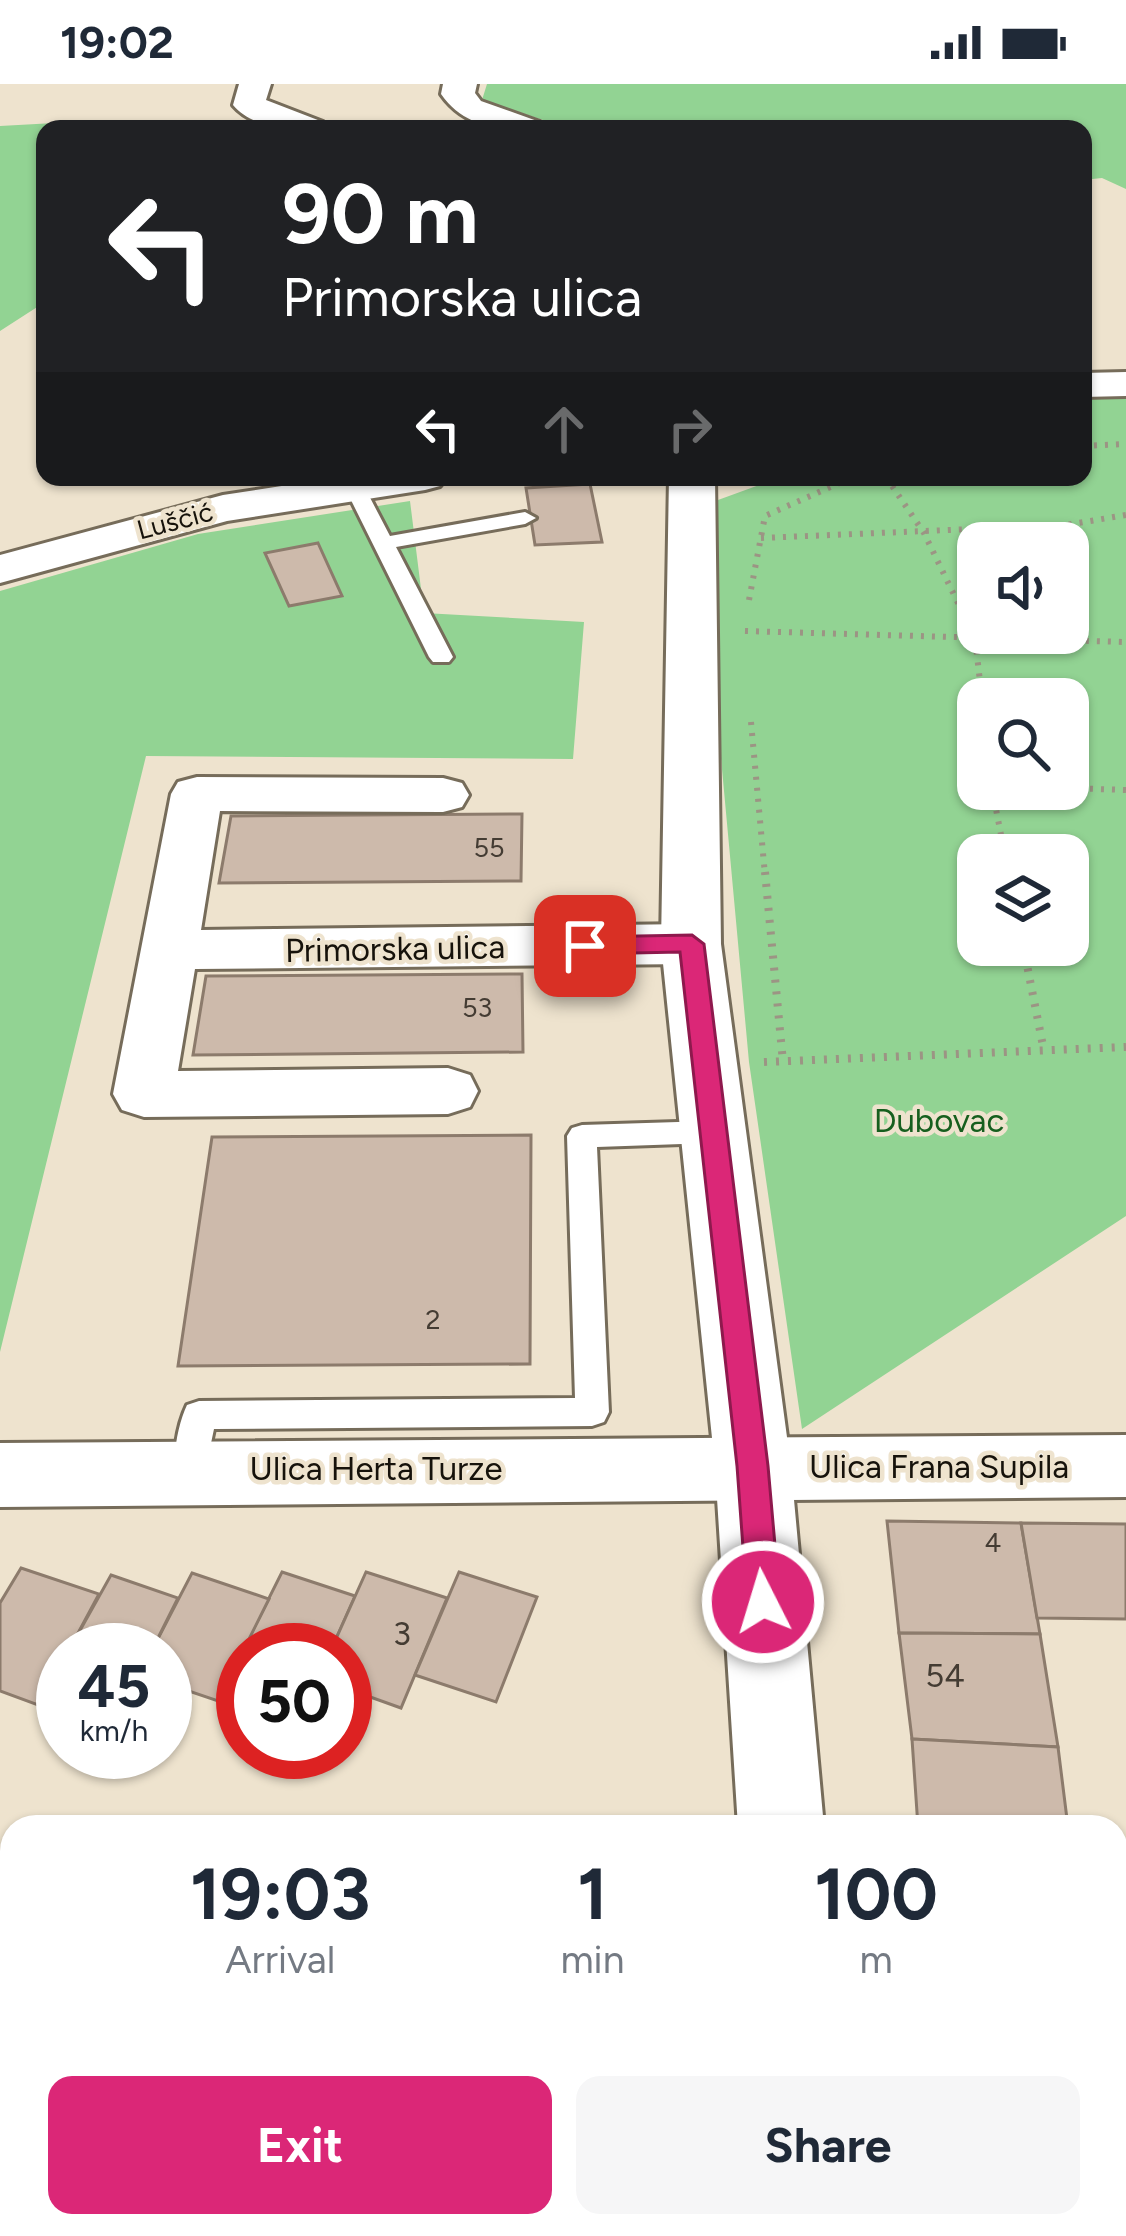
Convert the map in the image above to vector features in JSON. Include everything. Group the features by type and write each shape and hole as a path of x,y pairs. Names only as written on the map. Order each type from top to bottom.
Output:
{"main road":[{"path":"460,84 458,94 469,108 503,120"},
{"path":"692,486 692,944 702,1065 752,1466 780,1815"}],"street":[{"path":"255,84 249,105 287,120"},
{"path":"1092,386 1126,384"},
{"name":"Luščić","path":"0,569 216,492 369,486"},
{"path":"14,521 216,492"},
{"path":"443,795 197,794 144,1094 448,1091"},
{"name":"Primorska ulica","path":"171,950 692,944"},
{"name":"Ulica Frana Supila","path":"752,1466 1126,1466"},
{"name":"Ulica Herta Turze","path":"0,1474 752,1466"}],"lane":[{"path":"356,488 441,657"},
{"path":"384,543 525,518"},
{"path":"191,1470 199,1415 592,1412 582,1136 710,1132"}],"path":[{"path":"1092,446 1126,444"},
{"path":"748,606 765,516 833,486"},
{"path":"892,486 924,532 957,601"},
{"path":"761,538 1066,525 1126,515"},
{"path":"745,652 743,630 957,637"},
{"path":"1089,641 1126,642"},
{"path":"751,716 783,1061"},
{"path":"1089,789 1126,790"},
{"path":"1027,966 1044,1051"},
{"path":"702,1065 1126,1047"}],"green space":[{"path":"487,84 1126,84 1126,189 1102,178 1092,179 1092,120 543,120 482,100"},
{"path":"36,124 36,308 0,331 0,126"},
{"name":"Dubovac","path":"1126,396 1126,1216 802,1429 749,1062 716,704 718,500 756,486 1092,486 1092,397"},
{"path":"410,501 424,613 584,622 573,759 146,756 0,1352 0,591 198,534"}],"building":[{"path":"590,486 602,542 535,545 526,488"},
{"path":"318,543 342,596 289,606 265,553"},
{"path":"522,814 521,881 219,883 231,816"},
{"path":"522,974 523,1052 193,1055 206,976"},
{"path":"531,1135 530,1364 178,1366 212,1137"},
{"path":"887,1521 1021,1523 1040,1634 899,1633"},
{"path":"1021,1523 1126,1524 1126,1619 1037,1618"},
{"path":"21,1568 99,1594 83,1623 36,1623 36,1704 0,1691 0,1603"},
{"path":"282,1572 355,1596 343,1623 256,1623"},
{"path":"366,1572 447,1598 401,1708 372,1698 372,1623 343,1623"},
{"path":"459,1572 537,1597 496,1702 415,1675"},
{"path":"192,1573 269,1599 257,1623 216,1623 216,1700 192,1692 192,1623 166,1623"},
{"path":"111,1575 178,1598 166,1623 84,1623"},
{"path":"899,1633 1040,1634 1058,1747 912,1739"},
{"path":"912,1739 1058,1747 1066,1815 917,1815"}],"route":[{"path":"585,946 692,944 702,1065 752,1466 763,1602"}]}
